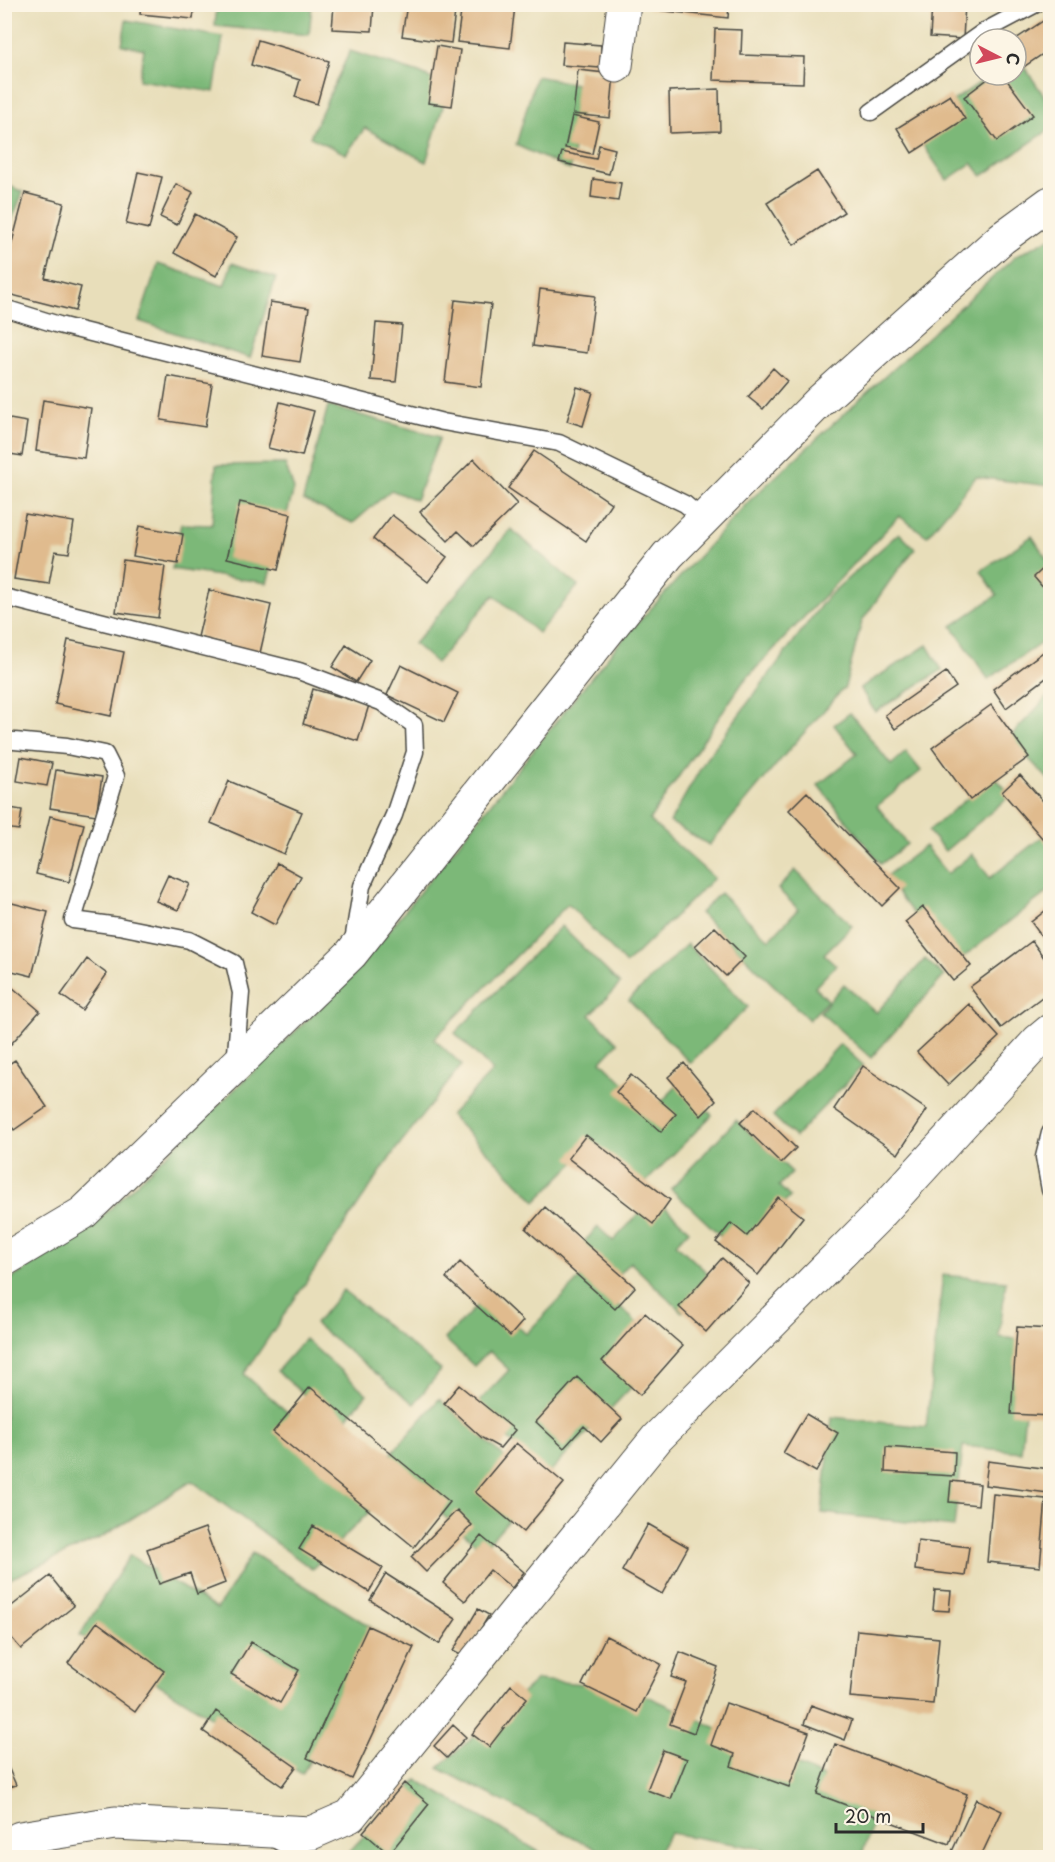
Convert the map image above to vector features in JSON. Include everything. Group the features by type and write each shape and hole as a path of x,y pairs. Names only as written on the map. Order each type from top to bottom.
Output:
{"street":[{"path":"616,66 624,4"},
{"path":"4,1260 83,1213 351,954 668,555 820,401 1002,238 1050,203"},
{"path":"4,1847 20,1838 115,1823 311,1833 350,1816 657,1438 876,1218 1038,1041 1050,1031"}],"lane":[{"path":"871,112 983,32 1036,4"},
{"path":"4,308 59,325 443,422 559,443 685,504 704,519"},
{"path":"4,597 299,671 381,702 414,725 415,752 394,815 362,886 351,954"},
{"path":"4,740 67,746 105,754 116,776 74,920 189,940 234,963 241,993 235,1066"},
{"path":"1050,1133 1044,1157 1050,1190"},
{"path":"258,1831 309,1857"}],"green space":[{"path":"217,5 312,5 309,35 215,26"},
{"path":"126,20 223,37 214,92 139,80 144,49 122,45"},
{"path":"350,51 419,73 449,87 426,162 365,128 346,154 310,137"},
{"path":"1028,72 1050,105 1050,129 982,176 972,163 947,180 912,129 973,87 1028,87"},
{"path":"536,76 586,86 570,170 516,145"},
{"path":"5,184 23,192 5,238"},
{"path":"1050,238 1050,486 976,477 927,536 899,516 743,682 649,820 714,878 626,964 568,904 434,1039 462,1065 396,1149 244,1374 384,1497 312,1569 192,1481 102,1537 5,1581 5,1283 92,1226 351,978 615,648 748,502 1016,256"},
{"path":"232,263 276,278 250,358 139,321 158,264 224,286"},
{"path":"328,406 440,437 416,500 391,490 353,523 303,500"},
{"path":"285,464 294,489 267,583 172,569 181,524 212,525 216,465"},
{"path":"511,529 578,586 538,633 494,595 436,663 414,644"},
{"path":"899,533 915,549 862,621 845,687 709,845 670,822 706,759 827,597"},
{"path":"1032,536 1050,564 1050,637 988,679 952,626 997,595 981,571"},
{"path":"927,645 942,670 875,712 860,688"},
{"path":"1050,694 1050,781 1009,738"},
{"path":"850,713 891,765 906,752 921,771 877,806 907,844 881,864 818,785 857,754 834,725"},
{"path":"994,776 1011,795 945,851 928,831"},
{"path":"1048,832 1050,835 1050,890 953,965 885,877 925,846 947,874 972,854 990,878"},
{"path":"795,870 852,926 824,954 836,965 815,987 828,1000 809,1020 700,913 720,893 769,940 798,909 778,889"},
{"path":"561,926 620,984 590,1015 618,1043 601,1061 652,1111 680,1083 712,1115 638,1190 592,1145 536,1201 450,1115 493,1071 455,1033"},
{"path":"687,944 748,1007 690,1063 629,1000"},
{"path":"925,959 944,976 871,1058 820,1012 844,984 876,1013"},
{"path":"840,1044 863,1065 795,1137 773,1116"},
{"path":"736,1120 792,1172 779,1186 790,1197 739,1253 671,1189"},
{"path":"655,1197 689,1230 676,1244 714,1279 682,1312 630,1262 615,1278 581,1245 598,1227 613,1241"},
{"path":"585,1273 666,1351 546,1476 475,1406 509,1370 489,1351 474,1366 445,1339 486,1296 526,1334"},
{"path":"943,1275 1006,1281 999,1337 1032,1341 1021,1452 963,1446 954,1527 822,1513 832,1417 926,1427"},
{"path":"343,1290 441,1370 414,1404 315,1324"},
{"path":"305,1339 367,1394 340,1426 277,1371"},
{"path":"439,1399 538,1487 482,1550 384,1462"},
{"path":"252,1553 387,1637 302,1774 80,1635 130,1555 217,1609"},
{"path":"537,1680 630,1688 880,1803 861,1857 761,1857 764,1849 670,1833 655,1857 612,1857 438,1768"},
{"path":"417,1780 548,1857 344,1857"}],"building":[{"path":"141,4 195,4 193,19 140,14"},
{"path":"407,4 456,4 451,43 402,36"},
{"path":"462,4 515,6 510,48 457,42"},
{"path":"649,4 729,4 728,18 648,9"},
{"path":"932,4 965,4 963,39 930,37"},
{"path":"334,5 374,5 372,31 332,29"},
{"path":"1046,19 1050,27 1050,49 1028,64 1028,31"},
{"path":"715,29 742,30 741,55 804,57 803,83 713,80"},
{"path":"258,40 329,61 317,104 295,97 300,80 251,65"},
{"path":"563,42 601,45 600,68 561,65"},
{"path":"437,46 460,50 452,106 428,103"},
{"path":"578,70 614,74 610,118 573,114"},
{"path":"977,87 1012,87 1033,115 997,141 964,97"},
{"path":"719,89 720,131 670,133 669,91"},
{"path":"950,95 965,119 912,153 897,128"},
{"path":"572,116 599,122 592,154 565,148"},
{"path":"599,145 615,149 609,174 559,162 562,152 596,159"},
{"path":"817,171 844,212 794,245 767,203"},
{"path":"138,172 162,177 149,229 126,224"},
{"path":"593,179 621,183 618,201 591,197"},
{"path":"176,184 193,192 177,225 160,217"},
{"path":"25,193 64,203 45,278 81,287 75,311 4,293 4,273"},
{"path":"195,214 237,237 216,276 174,253"},
{"path":"540,289 595,296 587,353 533,346"},
{"path":"455,300 491,304 481,387 445,382"},
{"path":"270,302 309,308 300,362 262,356"},
{"path":"376,323 402,325 396,382 371,380"},
{"path":"773,368 787,381 763,409 748,397"},
{"path":"168,376 212,384 205,427 161,420"},
{"path":"577,387 593,392 583,426 567,421"},
{"path":"43,400 91,408 84,458 36,451"},
{"path":"280,402 314,411 302,456 268,448"},
{"path":"4,418 27,422 22,456 4,453"},
{"path":"534,451 611,503 586,541 508,488"},
{"path":"474,459 517,504 474,546 458,531 448,541 420,512"},
{"path":"240,502 291,514 278,570 227,558"},
{"path":"25,514 74,522 69,553 55,551 49,584 14,579"},
{"path":"392,515 447,557 428,582 373,539"},
{"path":"139,526 183,534 178,564 133,556"},
{"path":"123,560 165,566 158,618 116,612"},
{"path":"1050,562 1050,596 1034,577"},
{"path":"209,590 271,605 260,653 198,637"},
{"path":"68,640 124,652 111,716 55,704"},
{"path":"346,645 370,660 356,682 332,667"},
{"path":"1050,647 1050,675 1006,708 993,689"},
{"path":"401,665 458,693 444,722 387,695"},
{"path":"946,672 956,687 895,729 885,715"},
{"path":"313,689 369,705 358,741 303,724"},
{"path":"991,705 1029,757 970,800 932,748"},
{"path":"4,755 11,756 6,786 4,786"},
{"path":"21,757 52,763 47,786 17,781"},
{"path":"56,770 102,777 96,815 50,808"},
{"path":"1020,775 1050,809 1050,847 1002,792"},
{"path":"229,781 302,812 284,854 211,823"},
{"path":"807,792 900,888 882,906 789,810"},
{"path":"4,807 22,810 19,830 4,828"},
{"path":"50,816 84,824 69,882 36,874"},
{"path":"277,863 301,876 275,925 251,912"},
{"path":"168,875 190,884 178,910 156,901"},
{"path":"4,901 48,912 32,976 4,969"},
{"path":"923,907 971,966 953,981 905,922"},
{"path":"1050,907 1050,948 1031,922"},
{"path":"715,927 745,957 726,976 695,946"},
{"path":"1032,941 1050,966 1050,991 1001,1028 970,987"},
{"path":"87,959 107,974 82,1010 61,995"},
{"path":"12,987 40,1011 4,1052 4,996"},
{"path":"969,1004 999,1037 948,1085 917,1052"},
{"path":"15,1060 47,1107 14,1130 4,1115 4,1067"},
{"path":"684,1063 716,1101 701,1116 668,1077"},
{"path":"863,1066 927,1110 898,1154 834,1109"},
{"path":"631,1075 676,1114 661,1132 616,1092"},
{"path":"755,1108 796,1148 781,1163 740,1123"},
{"path":"586,1135 670,1200 653,1224 568,1158"},
{"path":"778,1197 803,1217 758,1275 716,1242 731,1223 747,1236"},
{"path":"545,1207 635,1287 615,1309 526,1229"},
{"path":"722,1258 749,1283 706,1332 679,1307"},
{"path":"460,1262 523,1321 510,1336 446,1278"},
{"path":"645,1313 683,1346 640,1395 602,1361"},
{"path":"1017,1327 1050,1329 1050,1416 1011,1414"},
{"path":"577,1377 622,1419 601,1442 584,1426 564,1448 536,1422"},
{"path":"459,1385 515,1430 500,1448 482,1438 444,1403"},
{"path":"310,1387 450,1502 414,1547 273,1432"},
{"path":"806,1414 838,1433 816,1472 783,1453"},
{"path":"516,1443 564,1483 523,1532 475,1492"},
{"path":"886,1447 955,1452 954,1476 885,1472"},
{"path":"988,1461 1050,1469 1048,1493 985,1485"},
{"path":"951,1481 980,1484 978,1505 949,1502"},
{"path":"993,1494 1046,1499 1040,1567 987,1562"},
{"path":"457,1510 472,1525 426,1572 411,1557"},
{"path":"648,1524 688,1547 662,1594 622,1571"},
{"path":"313,1526 383,1568 369,1592 299,1549"},
{"path":"205,1528 225,1583 197,1594 190,1573 159,1584 147,1549"},
{"path":"481,1536 524,1572 512,1588 490,1570 465,1601 443,1583"},
{"path":"918,1541 969,1547 965,1576 915,1570"},
{"path":"386,1574 456,1619 439,1644 370,1600"},
{"path":"50,1576 74,1606 21,1649 4,1629 4,1612"},
{"path":"935,1590 951,1591 949,1611 933,1610"},
{"path":"478,1609 489,1615 464,1657 453,1651"},
{"path":"97,1622 164,1671 135,1712 68,1663"},
{"path":"368,1626 414,1647 352,1779 307,1758"},
{"path":"857,1630 939,1638 933,1704 850,1697"},
{"path":"606,1636 661,1664 637,1712 582,1685"},
{"path":"251,1642 299,1670 280,1703 231,1674"},
{"path":"680,1652 718,1667 694,1733 670,1724 686,1682 671,1677"},
{"path":"511,1685 527,1698 489,1747 472,1734"},
{"path":"726,1703 809,1732 789,1787 731,1766 735,1754 711,1745"},
{"path":"811,1705 852,1720 845,1740 804,1724"},
{"path":"216,1711 296,1767 282,1786 203,1731"},
{"path":"453,1725 466,1737 447,1758 434,1746"},
{"path":"835,1744 967,1794 949,1844 817,1794"},
{"path":"663,1750 687,1759 671,1799 647,1790"},
{"path":"4,1758 16,1785 4,1789"},
{"path":"404,1783 429,1804 389,1854 363,1832"},
{"path":"976,1799 1002,1811 980,1858 949,1858"}]}
